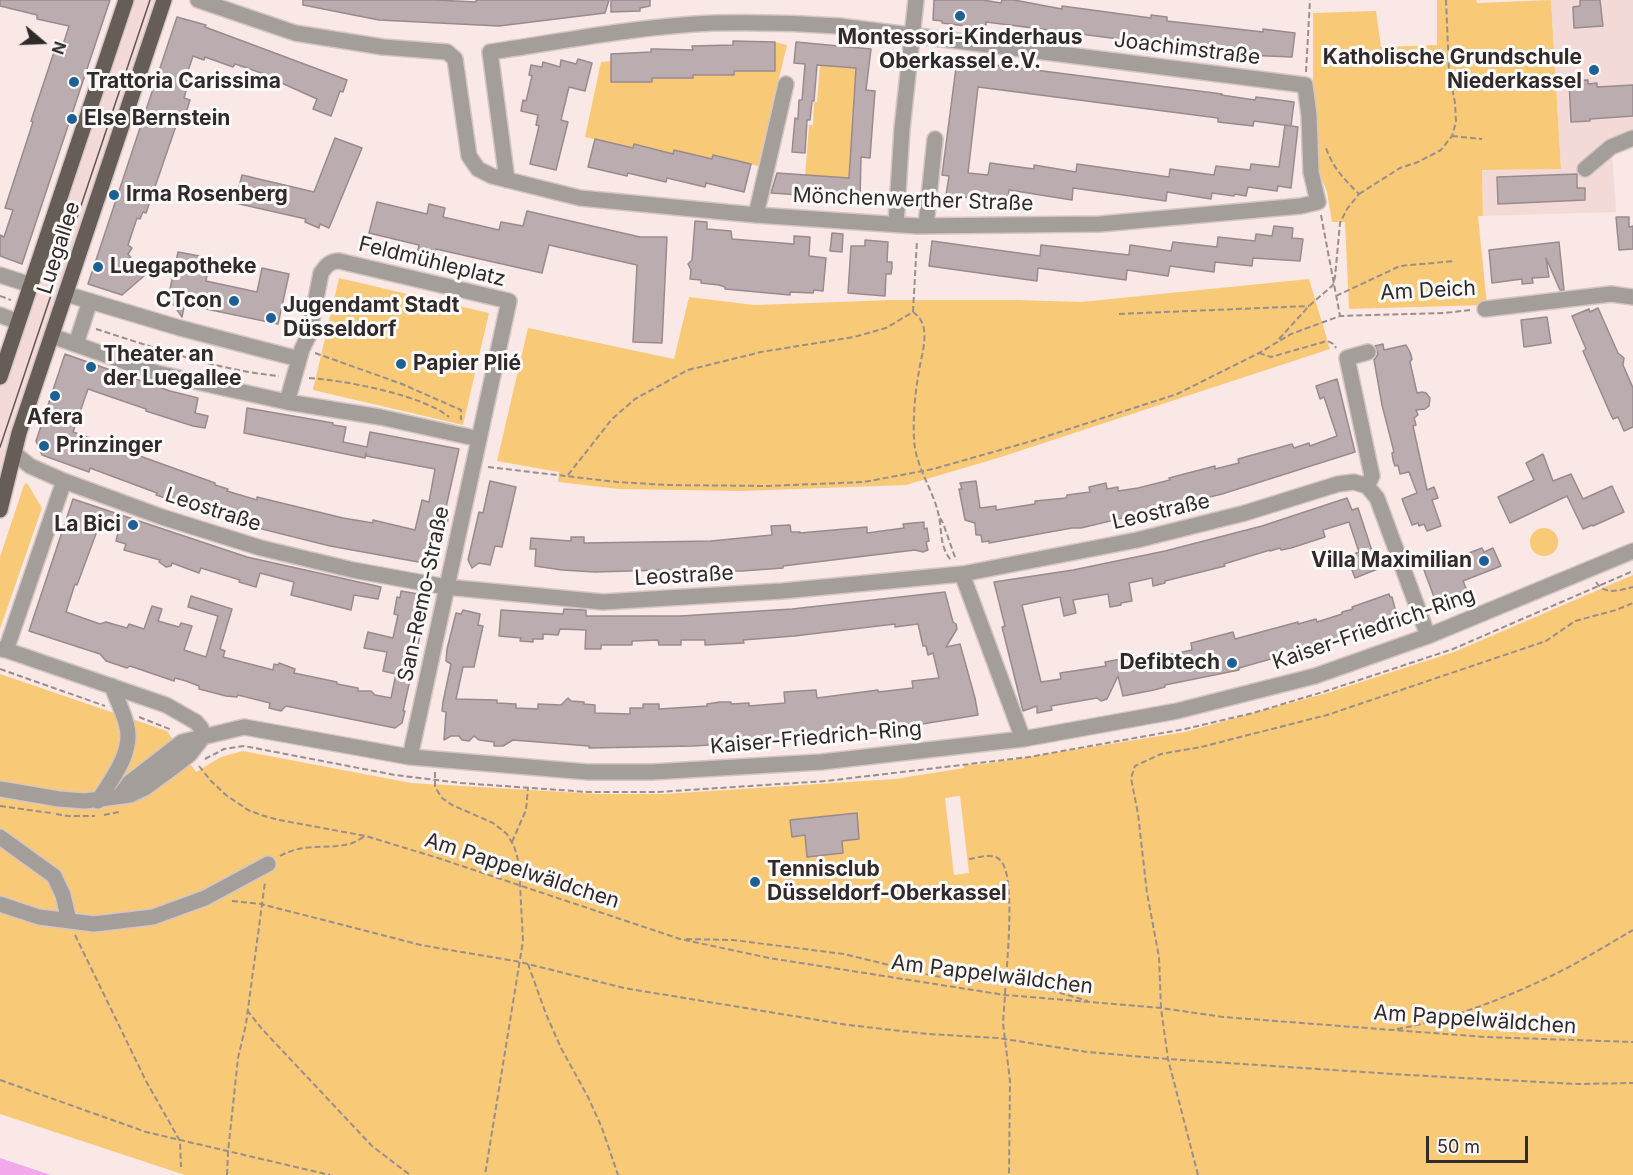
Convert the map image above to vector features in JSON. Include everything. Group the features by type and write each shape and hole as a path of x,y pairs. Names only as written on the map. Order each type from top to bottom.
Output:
{"main road":[{"name":"Luegallee","path":"0,377 126,0"},
{"name":"Luegallee","path":"0,510 14,453 164,0"}],"street":[{"name":"Mönchenwerther Straße","path":"198,0 295,33 360,44 447,52 455,59 469,156 478,169 492,176 580,198 751,215 926,225 1100,224 1301,206 1318,202"},
{"path":"896,224 902,129 916,0"},
{"name":"Joachimstraße","path":"507,180 490,52 651,28 712,23 839,26 1305,85"},
{"path":"751,215 786,84"},
{"path":"1305,85 1309,115 1311,172 1318,202"},
{"path":"1585,169 1611,147 1633,138"},
{"path":"926,225 935,139"},
{"path":"1611,147 1620,151 1633,150"},
{"path":"751,215 757,165"},
{"name":"Feldmühleplatz","path":"300,354 309,335 321,273 333,261 509,301 479,439"},
{"path":"0,275 31,285"},
{"path":"66,294 300,354 287,402"},
{"name":"Am Deich","path":"1485,309 1611,294 1633,297"},
{"path":"76,344 90,302"},
{"path":"0,315 18,322"},
{"path":"52,336 157,373 287,402 380,417 479,439"},
{"path":"1368,352 1347,358 1372,476 1367,486 1377,498 1428,636"},
{"name":"San-Remo-Straße","path":"410,757 479,439"},
{"name":"Leostraße","path":"14,453 30,466 64,481 162,517 261,548 353,570 446,587 603,602 782,591 962,574 1148,537 1245,513 1338,484 1354,482 1367,486"},
{"path":"64,481 3,650 154,700 179,711 196,722 201,728 203,737"},
{"name":"Kaiser-Friedrich-Ring","path":"98,801 120,796 129,783 182,742 231,729 255,728 410,757 588,772 652,772 821,762 1023,739 1188,708 1316,676 1428,636 1633,550"},
{"path":"962,574 1023,739"},
{"path":"0,789 59,799 98,801 119,765 127,745 127,728 112,686"},
{"path":"0,837 54,876 63,895 69,921"},
{"path":"0,904 39,917 94,924 153,917 205,898 268,864"}],"path":[{"path":"1305,85 1310,0"},
{"path":"474,464 617,482 668,485 769,486 864,482 923,471 1032,441 1177,394 1259,354 1276,343 1309,306 1333,285 1340,223 1347,209 1359,194 1400,168 1441,150 1452,136 1456,122 1449,71 1446,0"},
{"path":"1452,136 1482,139"},
{"path":"1325,144 1330,160 1338,173 1359,194"},
{"path":"1318,202 1340,316"},
{"path":"917,240 913,312 921,320 924,328 916,396 914,436 917,462 923,471 939,518 945,554 962,574"},
{"path":"1336,296 1400,266 1455,261"},
{"path":"0,296 11,300"},
{"path":"1119,314 1309,306"},
{"name":"Am Deich","path":"1276,343 1291,334 1340,316 1445,313 1485,309"},
{"path":"568,476 612,419 635,399 688,370 761,352 854,337 886,328 913,312"},
{"path":"1259,354 1271,357 1327,341 1334,344 1338,356 1347,358"},
{"path":"300,354 402,384 461,410 460,426"},
{"path":"939,518 943,523 962,574"},
{"path":"1588,570 1599,586 1612,592 1633,587"},
{"path":"434,781 588,792 658,792 826,781 1029,758 1185,729 1253,713 1453,650 1633,571"},
{"path":"1198,1175 1168,1059 1161,1008 1159,957 1147,893 1138,814 1131,778 1135,766 1161,754 1272,730 1349,707 1546,641 1575,621 1633,603"},
{"name":"Am Pappelwäldchen","path":"434,781 374,772 244,746 224,749 197,763 226,795 248,810 279,820 366,836 680,939 807,965 1005,995 1161,1008 1223,1017 1553,1040 1633,1042"},
{"path":"436,760 434,781 437,793 452,806 493,822 507,834 521,870 523,932 520,962 485,1175"},
{"path":"512,842 526,810 528,788"},
{"path":"227,1175 238,1058 268,864 296,849 350,844 366,836"},
{"path":"969,859 994,856 1000,859 1007,869 1010,898 1002,1017 1010,1081 1009,1175"},
{"path":"205,898 261,903 421,945 520,962 624,988 848,1025 928,1034 1006,1039 1087,1052 1168,1059 1419,1076 1578,1084 1633,1083"},
{"path":"69,921 146,1081 180,1141 181,1167"},
{"path":"1392,1030 1428,1024 1458,1014 1553,975 1633,930"},
{"path":"680,939 733,940 844,954 934,976 1040,987 1094,1002"},
{"path":"528,964 561,1048 602,1128 618,1175"},
{"path":"247,1010 262,1029 372,1146 410,1175"},
{"path":"0,1080 146,1132 330,1175"}],"shaded area":[{"path":"130,0 158,0 0,472 0,386"},
{"path":"1437,0 1476,0 1477,3 1551,0 1561,169 1482,170 1483,216 1478,216 1487,305 1349,309 1345,222 1332,222 1327,192 1317,167 1313,99 1313,13 1376,11 1381,47 1437,45"},
{"name":"Katholische Grundschule Niederkassel","path":"1551,0 1633,0 1633,140 1612,150 1616,212 1483,216 1482,170 1561,169"},
{"path":"775,42 787,45 758,166 713,155 712,159 674,150 673,154 635,144 633,148 585,137 601,62 611,61 611,82 651,82 652,78 692,78 693,75 734,74 734,71 775,71"},
{"path":"820,65 858,68 854,90 849,178 805,177 809,125 813,125"},
{"path":"339,278 489,313 463,425 313,390"},
{"path":"1309,279 1330,349 998,458 906,485 742,491 619,489 558,482 559,472 497,461 528,328 674,359 689,297 754,305 893,300 1081,302"},
{"path":"27,483 42,508 0,629 0,557 24,485"},
{"path":"1544,528 1554,532 1558,542 1554,552 1544,556 1534,552 1530,542 1534,532"},
{"path":"1633,575 1633,1175 185,1175 0,1114 0,674 167,731 196,772 221,757 243,751 411,783 598,794 664,794 895,779 964,768 964,765 985,764 1185,732 1327,693 1454,652","holes":["960,796 969,873 954,875 945,798"]},
{"path":"0,1158 51,1175 0,1175"}],"building":[{"path":"0,0 110,0 22,264 0,256 0,235 4,237 13,210 5,208 55,49 61,51 69,26 37,19 37,15 0,6"},
{"path":"303,0 476,2 476,0 609,0 605,13 499,26 379,20 303,5"},
{"path":"611,0 650,0 650,6 640,8 640,11 611,12"},
{"path":"934,0 983,0 1001,3 1002,0 1014,0 1062,9 1062,6 1151,18 1151,15 1167,17 1167,21 1263,32 1263,29 1295,33 1292,57 1244,55 986,22 982,28 942,23 942,21 933,20"},
{"path":"1580,0 1600,0 1603,26 1574,28 1573,7 1580,6"},
{"path":"177,17 206,25 205,27 347,80 343,92 340,91 331,116 313,109 317,99 275,80 276,78 235,64 233,67 205,57 204,60 193,56 185,80 189,81 184,98 190,100 182,125 177,123 146,213 143,212 140,219 137,218 128,245 132,248 128,254 144,276 122,295 88,284"},
{"path":"733,41 775,42 775,71 734,71 734,75 693,75 693,78 652,78 652,82 611,82 611,54 651,52 651,49 693,50 692,46 733,45"},
{"path":"796,42 871,49 866,90 875,91 870,158 861,157 860,199 771,193 777,173 849,178 856,68 817,65 814,101 812,101 810,120 807,120 805,153 792,152 795,118 798,119 799,100 802,100 805,64 794,63"},
{"path":"578,59 592,63 585,91 569,87 561,120 568,122 556,170 530,164 539,126 536,125 538,115 521,111 532,76 529,75 531,65 542,67 543,62 560,67 561,60 576,64"},
{"path":"957,60 1255,100 1256,97 1294,102 1291,126 1298,127 1291,188 1278,186 1277,191 1248,187 1246,196 1212,193 1211,199 1167,192 1166,201 1073,188 1072,200 1009,190 1008,199 996,198 996,201 946,195 949,176 942,175","holes":["978,87 1218,118 1218,122 1253,126 1254,121 1285,125 1279,167 1251,164 1250,170 1216,166 1214,175 1170,169 1169,177 1077,164 1076,172 1034,165 1034,169 990,163 988,175 968,173"]},
{"path":"1588,80 1588,84 1597,83 1597,87 1633,85 1633,116 1571,122 1569,81"},
{"path":"335,138 362,148 329,228 320,224 319,228 305,222 306,219 235,203 242,175 314,192"},
{"path":"595,139 633,148 634,144 673,154 674,150 712,159 713,155 751,164 744,192 706,183 705,187 667,178 666,182 588,167"},
{"path":"1577,174 1577,188 1585,188 1585,200 1498,204 1497,177"},
{"path":"377,202 427,214 429,204 445,208 443,217 499,230 501,222 523,226 527,211 640,237 667,237 662,343 633,342 637,265 549,245 542,273 436,249 431,262 419,259 421,250 418,250 419,245 369,233"},
{"path":"1616,217 1629,217 1629,227 1633,226 1633,249 1619,250"},
{"path":"695,221 707,222 707,229 731,231 732,239 794,244 794,236 810,237 809,256 826,258 823,291 790,292 790,295 725,289 719,285 690,279 691,270 688,264 692,260"},
{"path":"1274,226 1293,228 1292,238 1303,239 1300,261 1253,258 1252,266 1215,262 1214,272 1170,266 1168,276 1127,270 1126,280 1038,268 1037,281 929,266 932,241 1040,256 1041,245 1129,255 1130,245 1171,251 1173,242 1217,247 1218,237 1255,241 1256,234 1272,236"},
{"path":"832,233 843,234 842,252 830,251"},
{"path":"865,240 888,242 887,262 892,262 892,268 891,274 886,274 885,296 848,293 851,246 865,246"},
{"path":"1559,242 1564,290 1560,290 1546,258 1549,277 1532,278 1533,283 1522,284 1522,279 1492,283 1489,250"},
{"path":"178,252 210,258 206,281 257,292 262,268 289,274 278,324 192,306 192,309 184,307 182,317 173,304 167,303"},
{"path":"1598,308 1618,353 1624,358 1623,365 1633,388 1633,427 1624,431 1618,417 1613,419 1610,413 1583,351 1586,349 1572,316"},
{"path":"1547,317 1551,343 1524,347 1521,320"},
{"path":"1383,344 1384,350 1406,345 1412,359 1410,362 1417,393 1426,393 1430,398 1429,406 1416,410 1418,415 1414,418 1416,425 1413,426 1427,490 1434,487 1438,498 1432,500 1441,526 1427,531 1424,524 1412,525 1402,499 1417,493 1409,472 1400,474 1398,465 1395,466 1393,460 1392,453 1394,452 1374,360 1378,354 1375,346"},
{"path":"65,354 170,391 198,398 195,413 208,416 205,428 193,426 88,389 73,432 215,483 215,485 228,489 227,491 257,500 257,497 343,518 373,523 373,520 415,530 422,500 429,502 435,469 366,456 366,453 365,458 244,433 247,408 346,427 343,442 367,447 370,432 459,449 445,512 449,513 447,524 445,523 435,565 330,546 254,527 156,495 157,493 90,468 89,472 42,455 36,441"},
{"path":"1337,379 1355,452 1222,494 1081,528 989,543 989,541 982,542 981,535 976,535 975,523 965,520 960,483 976,481 980,508 996,506 996,510 1035,504 1035,501 1066,498 1067,495 1090,492 1089,487 1106,483 1107,489 1118,487 1118,491 1138,488 1215,466 1215,469 1239,463 1238,459 1292,444 1294,448 1309,443 1310,446 1337,436 1324,397 1320,399 1316,386"},
{"path":"1543,454 1553,481 1571,474 1583,499 1612,486 1624,512 1583,529 1567,496 1510,523 1498,497 1534,480 1526,463"},
{"path":"490,481 516,487 502,547 495,546 490,565 479,563 472,568 468,560 479,512 483,513"},
{"path":"1347,498 1352,510 1358,508 1380,568 1355,578 1347,557 1359,552 1349,522 1323,530 1325,537 1291,548 1270,550 1224,564 1225,566 1165,581 1165,583 1153,586 1152,578 1129,583 1132,601 1121,603 1121,605 1110,607 1108,594 1073,600 1076,613 1064,616 1060,597 1022,605 1041,682 1061,679 1060,673 1106,666 1105,662 1142,655 1146,657 1167,653 1168,655 1192,650 1191,643 1233,632 1235,639 1298,622 1298,624 1316,619 1317,622 1389,594 1392,597 1398,620 1239,668 1239,670 1165,685 1165,687 1154,690 1123,696 1118,676 1107,699 1101,701 1097,698 1051,706 1052,710 1037,713 1037,706 1023,711 1002,627 1005,626 994,582 1073,570 1165,551 1262,526"},
{"path":"73,499 247,557 381,587 378,599 354,595 351,610 291,595 294,582 260,573 256,587 201,568 199,573 172,563 171,566 166,567 159,562 160,560 124,550 126,544 116,541 119,529 100,523 66,612 100,624 106,622 127,628 129,624 144,629 152,606 162,609 158,621 179,627 181,623 192,626 184,650 206,657 218,616 188,607 191,596 232,609 220,649 225,651 223,657 273,670 274,664 279,663 295,669 294,673 337,682 337,684 358,688 358,691 371,691 375,695 391,698 396,674 383,671 387,652 364,648 368,632 393,638 398,615 394,614 397,597 400,598 401,591 429,596 402,723 395,728 286,706 281,711 269,708 270,703 238,695 237,697 226,696 199,689 199,686 186,681 175,678 174,681 130,666 127,668 106,661 100,654 29,631"},
{"path":"924,522 929,541 926,542 928,550 923,552 915,550 783,566 783,568 742,571 733,571 732,568 595,572 562,570 535,566 536,549 530,549 531,538 571,541 571,537 584,537 584,543 711,541 772,535 771,526 790,525 791,532 800,533 867,527 867,533 904,528 903,524"},
{"path":"1482,548 1484,552 1493,548 1501,566 1463,581 1468,593 1459,596 1461,600 1447,606 1445,602 1441,604 1430,602 1434,597 1424,570"},
{"path":"945,592 957,629 946,647 960,644 978,715 885,730 866,731 866,729 830,735 693,746 589,748 589,746 513,740 503,746 494,746 494,742 479,740 474,736 469,741 462,740 459,736 451,736 444,740 446,712 442,711 451,664 446,661 447,649 456,613 461,614 463,610 480,614 478,625 483,626 474,667 463,667 456,699 497,700 497,703 516,704 516,708 538,709 538,704 561,705 568,698 571,701 595,705 595,713 630,714 630,708 643,708 643,704 659,704 659,709 707,706 707,704 720,702 749,703 749,706 785,703 784,692 816,690 817,698 913,688 912,681 939,678 933,653 928,655 926,646 923,646 918,624 895,627 895,624 743,640 744,643 705,645 705,640 681,640 681,645 659,645 658,640 632,641 632,645 601,645 601,649 585,649 586,630 560,629 558,635 543,634 543,639 533,639 533,642 520,641 521,638 499,636 501,610 563,614 564,609 586,610 586,616 680,616 792,609"},
{"path":"857,813 859,839 842,841 843,853 807,857 805,835 792,837 790,820"}],"tram line":[{"path":"0,447 150,0"}],"place":[{"name":"Montessori-Kinderhaus Oberkassel e.V.","path":"960,16"},
{"name":"Katholische Grundschule Niederkassel","path":"1594,70"},
{"name":"Trattoria Carissima","path":"74,82"},
{"name":"Else Bernstein","path":"72,119"},
{"name":"Irma Rosenberg","path":"114,195"},
{"name":"Luegapotheke","path":"98,267"},
{"name":"CTcon","path":"234,301"},
{"name":"Jugendamt Stadt Düsseldorf","path":"271,318"},
{"name":"Papier Plié","path":"401,364"},
{"name":"Theater an der Luegallee","path":"91,367"},
{"name":"Afera","path":"55,396"},
{"name":"Prinzinger","path":"44,446"},
{"name":"La Bici","path":"133,525"},
{"name":"Villa Maximilian","path":"1484,561"},
{"name":"Defibtech","path":"1232,663"},
{"name":"Tennisclub Düsseldorf-Oberkassel","path":"755,882"}]}
